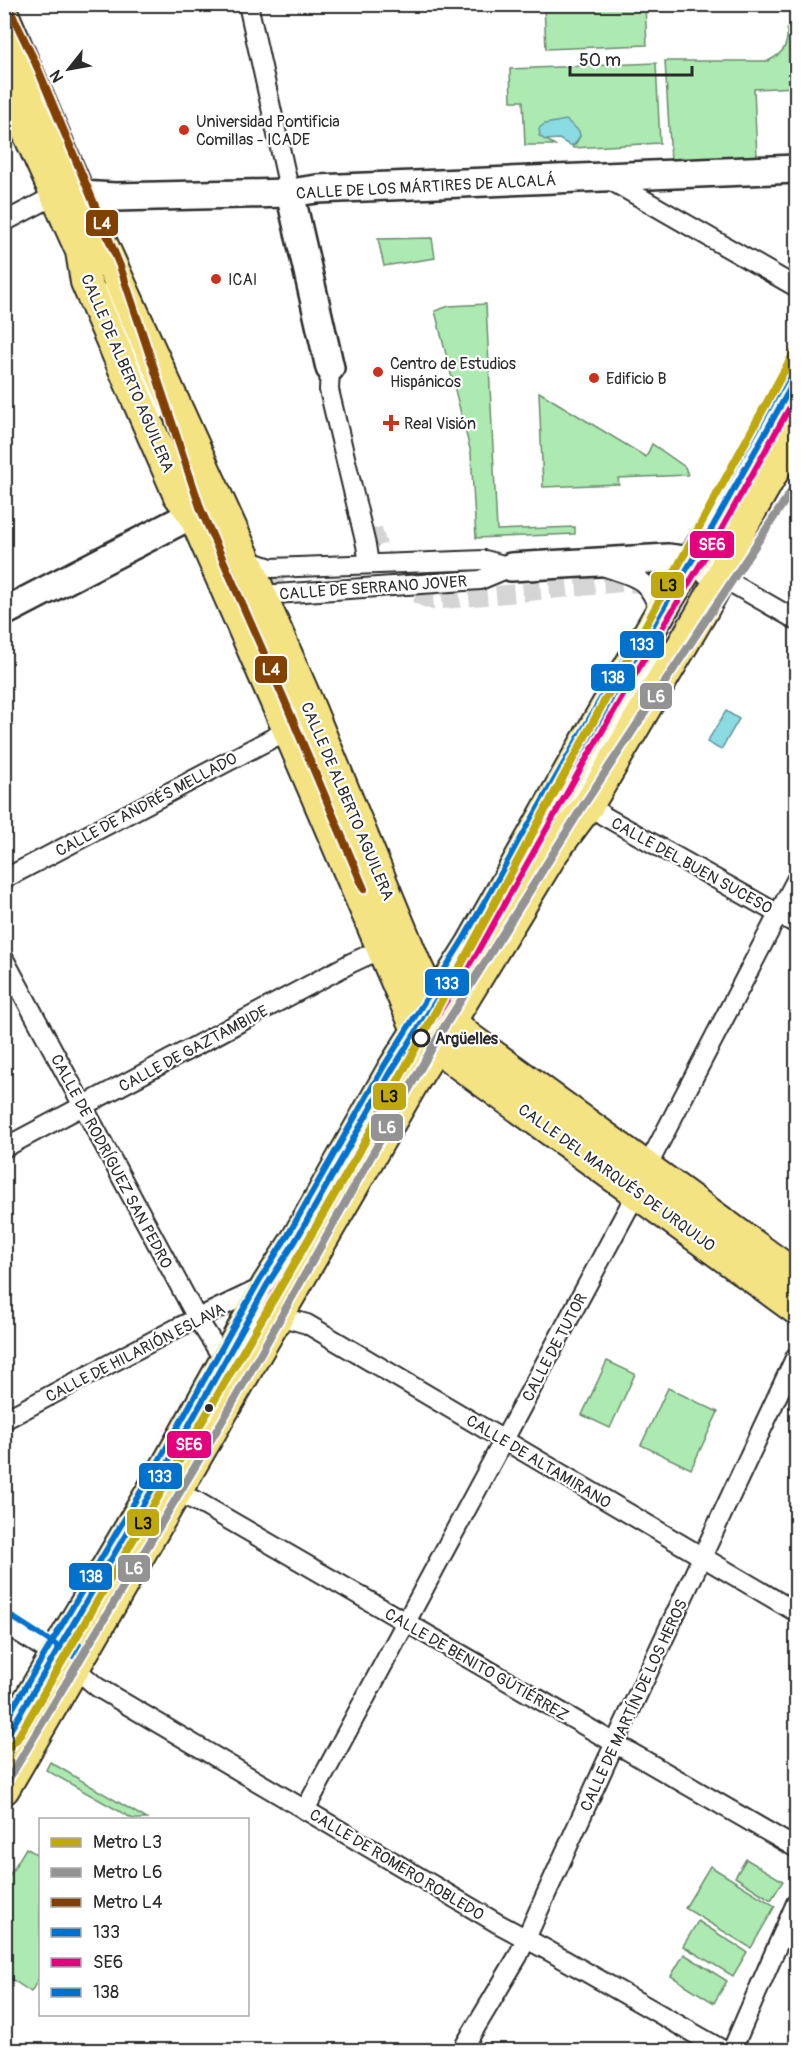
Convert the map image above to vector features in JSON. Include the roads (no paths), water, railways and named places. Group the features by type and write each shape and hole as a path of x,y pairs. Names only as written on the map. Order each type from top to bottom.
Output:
{"main road":[{"name":"CALLE DE ALBERTO AGUILERA","path":"4,16 68,195 86,282 178,494 193,514 410,1017 436,1024"},
{"name":"CALLE DE ALBERTO AGUILERA","path":"4,80 68,195 200,482 246,560 272,588 416,965 436,1024"},
{"path":"236,1364 279,1316 410,1089 436,1024 510,877 796,378"},
{"path":"4,1789 65,1662 236,1364 267,1285 296,1240 392,1070 436,1024 554,851 589,804 721,577 743,525 796,432"},
{"name":"CALLE DEL MARQUÉS DE URQUIJO","path":"436,1024 479,1046 796,1309"},
{"name":"CALLE DEL MARQUÉS DE URQUIJO","path":"642,1180 796,1276"},
{"path":"4,1742 65,1662"}],"street":[{"path":"248,4 330,368 329,390 369,564"},
{"name":"CALLE DE LOS MÁRTIRES DE ALCALÁ","path":"68,195 105,198 290,193 317,189 796,169"},
{"path":"606,178 796,287"},
{"path":"4,222 68,195"},
{"name":"CALLE DE ALBERTO AGUILERA","path":"81,251 92,264 200,482"},
{"path":"330,368 340,386 374,530"},
{"path":"4,612 193,514 204,501 200,482"},
{"name":"CALLE DE SERRANO JOVER","path":"193,514 218,548 272,588 480,580 511,567"},
{"name":"CALLE DE SERRANO JOVER","path":"218,548 270,568 485,560 511,567"},
{"name":"CALLE DE SERRANO JOVER","path":"272,588 511,567 668,558 691,561"},
{"path":"691,561 796,620"},
{"name":"CALLE DE SERRANO JOVER","path":"596,563 643,580 656,599 660,613"},
{"path":"554,851 563,819 660,652"},
{"name":"CALLE DE ANDRÉS MELLADO","path":"4,879 288,730"},
{"name":"CALLE DEL BUEN SUCESO","path":"589,804 604,816 796,924"},
{"name":"CALLE DE TUTOR","path":"305,1810 642,1180 796,880"},
{"name":"CALLE DE GAZTAMBIDE","path":"4,1148 381,949"},
{"name":"CALLE DE RODRÍGUEZ SAN PEDRO","path":"4,959 197,1318 236,1364"},
{"name":"CALLE DE HILARIÓN ESLAVA","path":"4,1420 197,1318 267,1285"},
{"name":"CALLE DE ALTAMIRANO","path":"279,1316 307,1324 796,1612"},
{"name":"CALLE DE MARTÍN DE LOS HEROS","path":"462,2050 526,1938 796,1356"},
{"name":"CALLE DE BENITO GUTIÉRREZ","path":"167,1487 796,1848"},
{"name":"CALLE DE ROMERO ROBLEDO","path":"4,1623 65,1662 97,1687 305,1810 723,2050"},
{"path":"732,2050 796,1903"}],"water":[{"path":"566,120 579,131 580,136 574,145 569,145 559,139 545,140 540,136 539,128 545,124"},
{"path":"726,711 739,719 721,750 707,742"}],"tunnel":[{"path":"373,529 381,554 392,574 409,589 433,601 623,583 645,584 655,588 670,603 674,617 672,631 660,652"},
{"path":"248,568 263,577 284,581"}],"metro line":[{"name":"L4","path":"7,4 35,62 120,266 201,510 364,889"},
{"name":"L3","path":"4,1752 17,1739 357,1156 796,349"},
{"name":"L6","path":"4,1787 227,1413 441,1032 581,809 796,484"}],"place":[{"name":"Universidad Pontificia Comillas - ICADE","path":"184,130"},
{"name":"ICAI","path":"216,279"},
{"name":"Centro de Estudios Hispánicos","path":"378,372"},
{"name":"Edificio B","path":"594,378"},
{"name":"Real Visión","path":"391,423"},
{"name":"Argüelles","path":"421,1038"}]}
